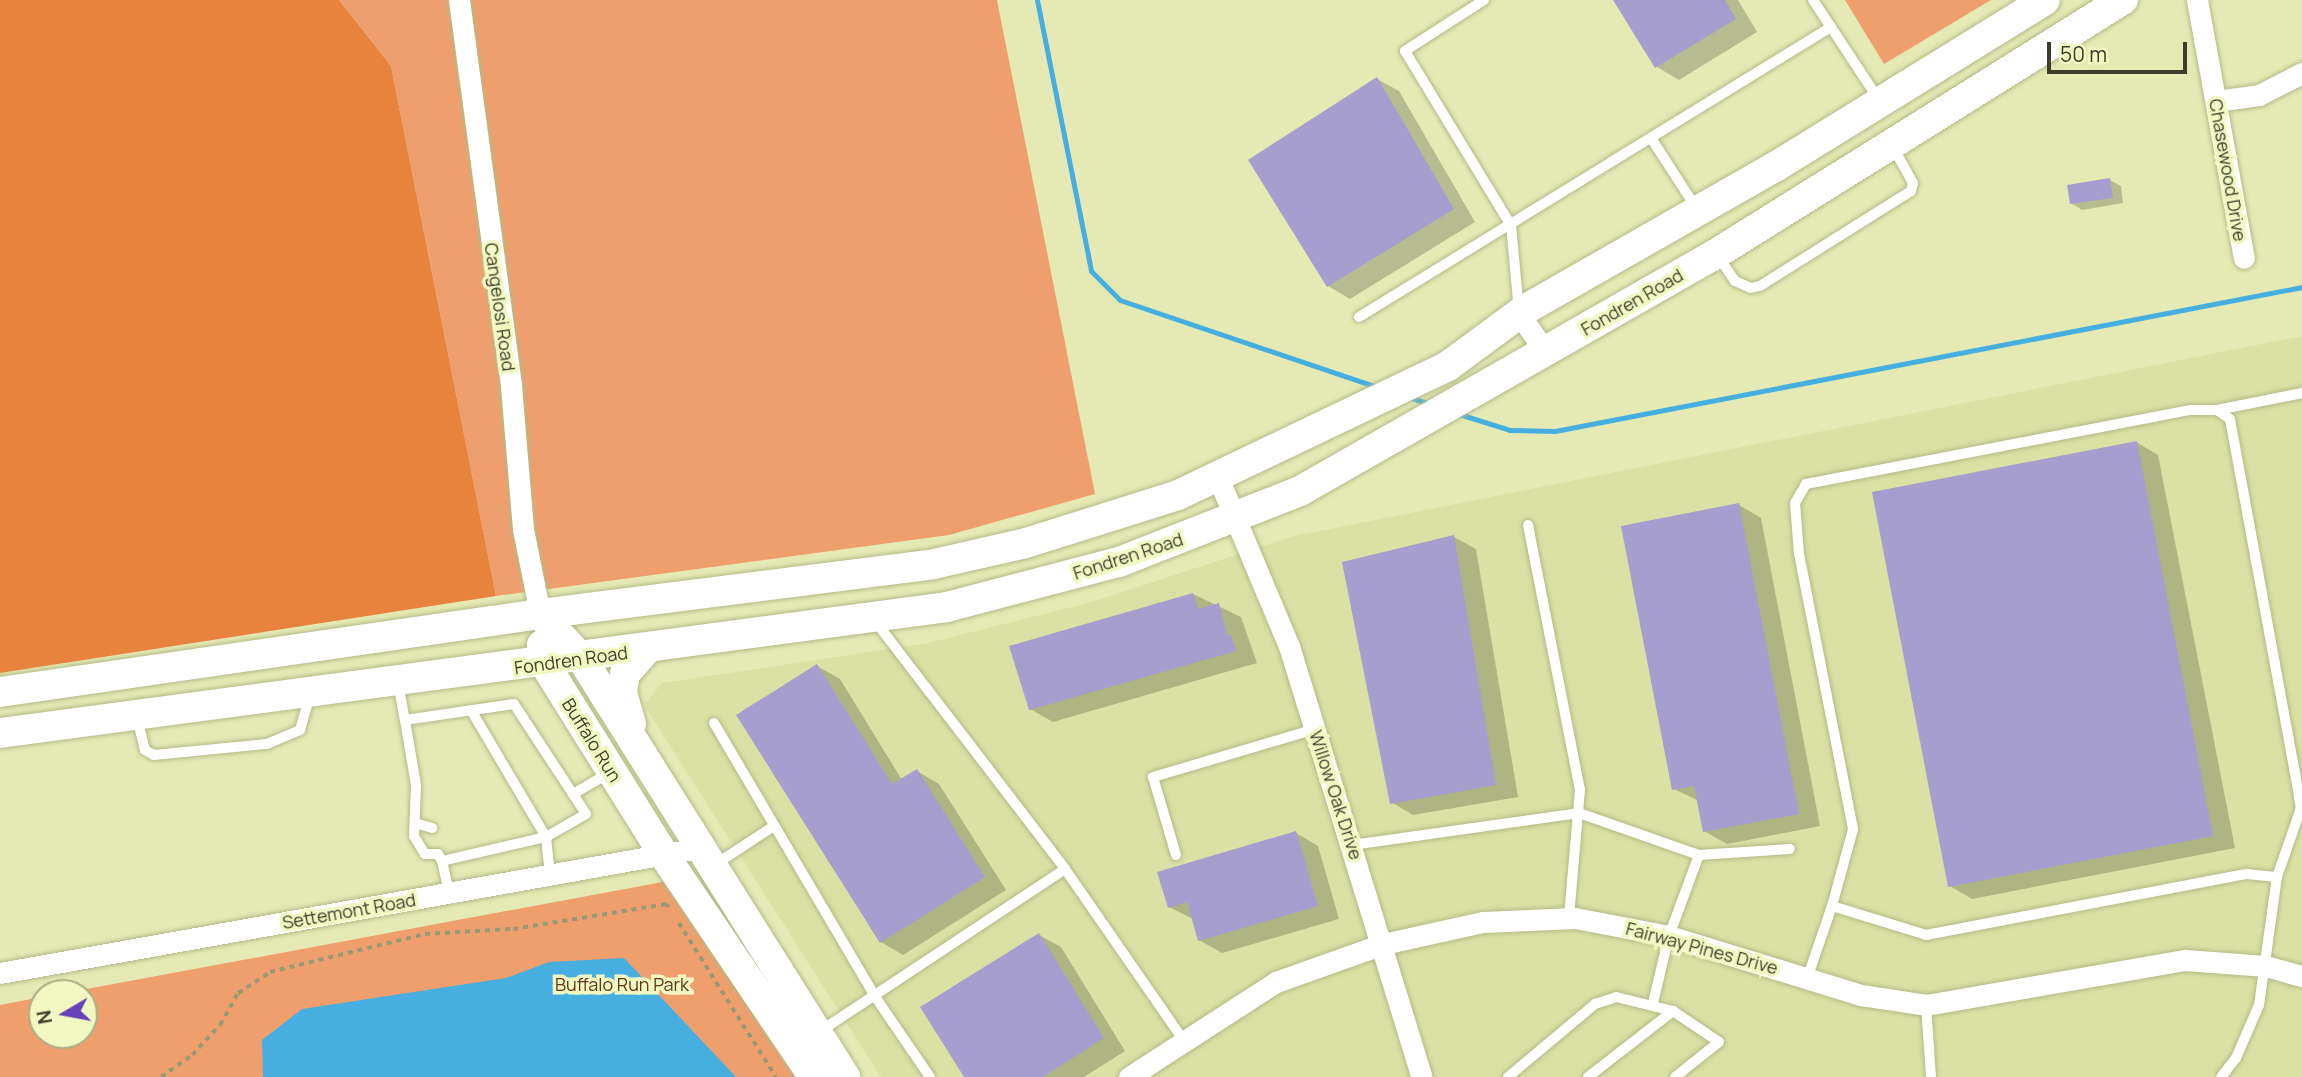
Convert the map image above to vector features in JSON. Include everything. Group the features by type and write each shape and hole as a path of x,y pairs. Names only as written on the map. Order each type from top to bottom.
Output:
{"main road":[{"path":"31,729 13,690 540,614 934,564 1026,543 1178,495 1448,366 1519,314 1704,208 2045,0"},
{"name":"Fondren Road","path":"0,733 582,659 947,607 1119,562 1235,519 1300,491 1725,248 2123,0"},
{"path":"1888,98 1918,128"},
{"path":"1704,208 1725,248"},
{"path":"934,564 947,607"},
{"name":"Buffalo Run","path":"540,614 582,659 845,1077"},
{"name":"Buffalo Run","path":"540,614 544,663 664,855 814,1077"},
{"path":"304,647 310,693"},
{"path":"642,754 622,692 625,674 646,649"}],"street":[{"name":"Cangelosi Road","path":"459,0 511,386 523,529 540,614"},
{"name":"Chasewood Drive","path":"2197,0 2244,258"},
{"path":"2216,101 2259,95 2302,73"},
{"path":"1519,314 1545,351"},
{"name":"Willow Oak Drive","path":"1217,475 1289,646 1422,1077"},
{"name":"Settemont Road","path":"0,973 664,855 705,858"},
{"name":"Fairway Pines Drive","path":"1129,1077 1154,1070 1185,1042 1276,982 1383,944 1483,922 1569,918 1669,936 1808,976 1861,995 1926,1004 2185,960 2266,966 2302,976"}],"lane":[{"path":"1484,0 1405,51 1511,225 1519,314"},
{"path":"1814,0 1831,26 1888,98"},
{"path":"1359,317 1831,26"},
{"path":"1651,138 1704,208"},
{"path":"1725,248 1735,281 1760,286 1911,191 1909,174 1891,144"},
{"path":"1808,976 1832,905 1853,828 1799,554 1796,503 1806,484 2165,415 2217,410 2302,393"},
{"path":"2217,410 2230,419 2299,779 2301,808 2277,877 2266,966 2251,1028 2221,1077"},
{"path":"1528,525 1580,789 1569,918"},
{"path":"873,618 1065,869 1185,1042"},
{"path":"398,682 416,785 414,836 425,854 546,837 586,814 536,747 514,704 405,720"},
{"path":"137,715 145,750 154,755 267,744 300,730 310,693"},
{"path":"471,710 497,743 534,805 546,837 550,875"},
{"path":"714,723 874,995 930,1077"},
{"path":"1177,855 1153,777 1315,729"},
{"path":"566,789 612,771"},
{"path":"1352,845 1579,813 1699,855 1790,849"},
{"path":"415,823 432,828"},
{"path":"705,858 774,825"},
{"path":"441,853 449,893"},
{"path":"1653,1003 1669,936 1699,855"},
{"path":"817,1033 1065,869"},
{"path":"1832,905 1926,935 2247,874 2277,877"},
{"path":"1508,1077 1595,1004 1616,997 1653,1003 1673,1011 1719,1042 1675,1077"},
{"path":"1926,1004 1931,1077"},
{"path":"1588,1077 1673,1011"}],"path":[{"path":"161,1077 192,1055 220,1025 238,993 270,972 425,934 513,929 667,904 776,1077"}],"shaded area":[{"path":"0,0 339,0 391,66 496,596 0,673"},
{"path":"2302,336 2302,1077 881,1077 644,705 662,683 928,643 1088,603 1294,536"}],"green space":[{"path":"339,0 997,0 1095,494 949,535 496,596 391,66"},
{"path":"1845,0 1991,0 1884,64"},
{"name":"Buffalo Run Park","path":"668,881 799,1077 0,1077 0,1005 28,1000 28,1049 98,1049 98,987"}],"water":[{"path":"624,958 736,1077 263,1077 262,1040 302,1009 506,978 549,962"}],"building":[{"path":"1613,0 1725,0 1736,19 1655,68"},
{"path":"1377,77 1454,209 1327,287 1248,160"},
{"path":"2110,178 2113,198 2070,204 2067,185"},
{"path":"2137,441 2213,836 1948,887 1872,492"},
{"path":"1739,503 1799,814 1703,832 1694,786 1672,790 1621,526"},
{"path":"1454,535 1496,785 1390,804 1342,562"},
{"path":"1193,593 1198,609 1219,603 1227,635 1231,635 1236,651 1029,710 1009,646"},
{"path":"817,664 892,784 917,769 985,877 880,943 736,715"},
{"path":"1296,831 1318,906 1198,941 1187,902 1168,908 1157,872"},
{"path":"1039,933 1104,1038 1043,1077 964,1077 920,1007"}],"waterway":[{"path":"1037,0 1091,271 1120,300 1377,387"},
{"path":"1459,414 1510,430 1555,431 2302,287"},
{"path":"1409,397 1430,404"}]}
